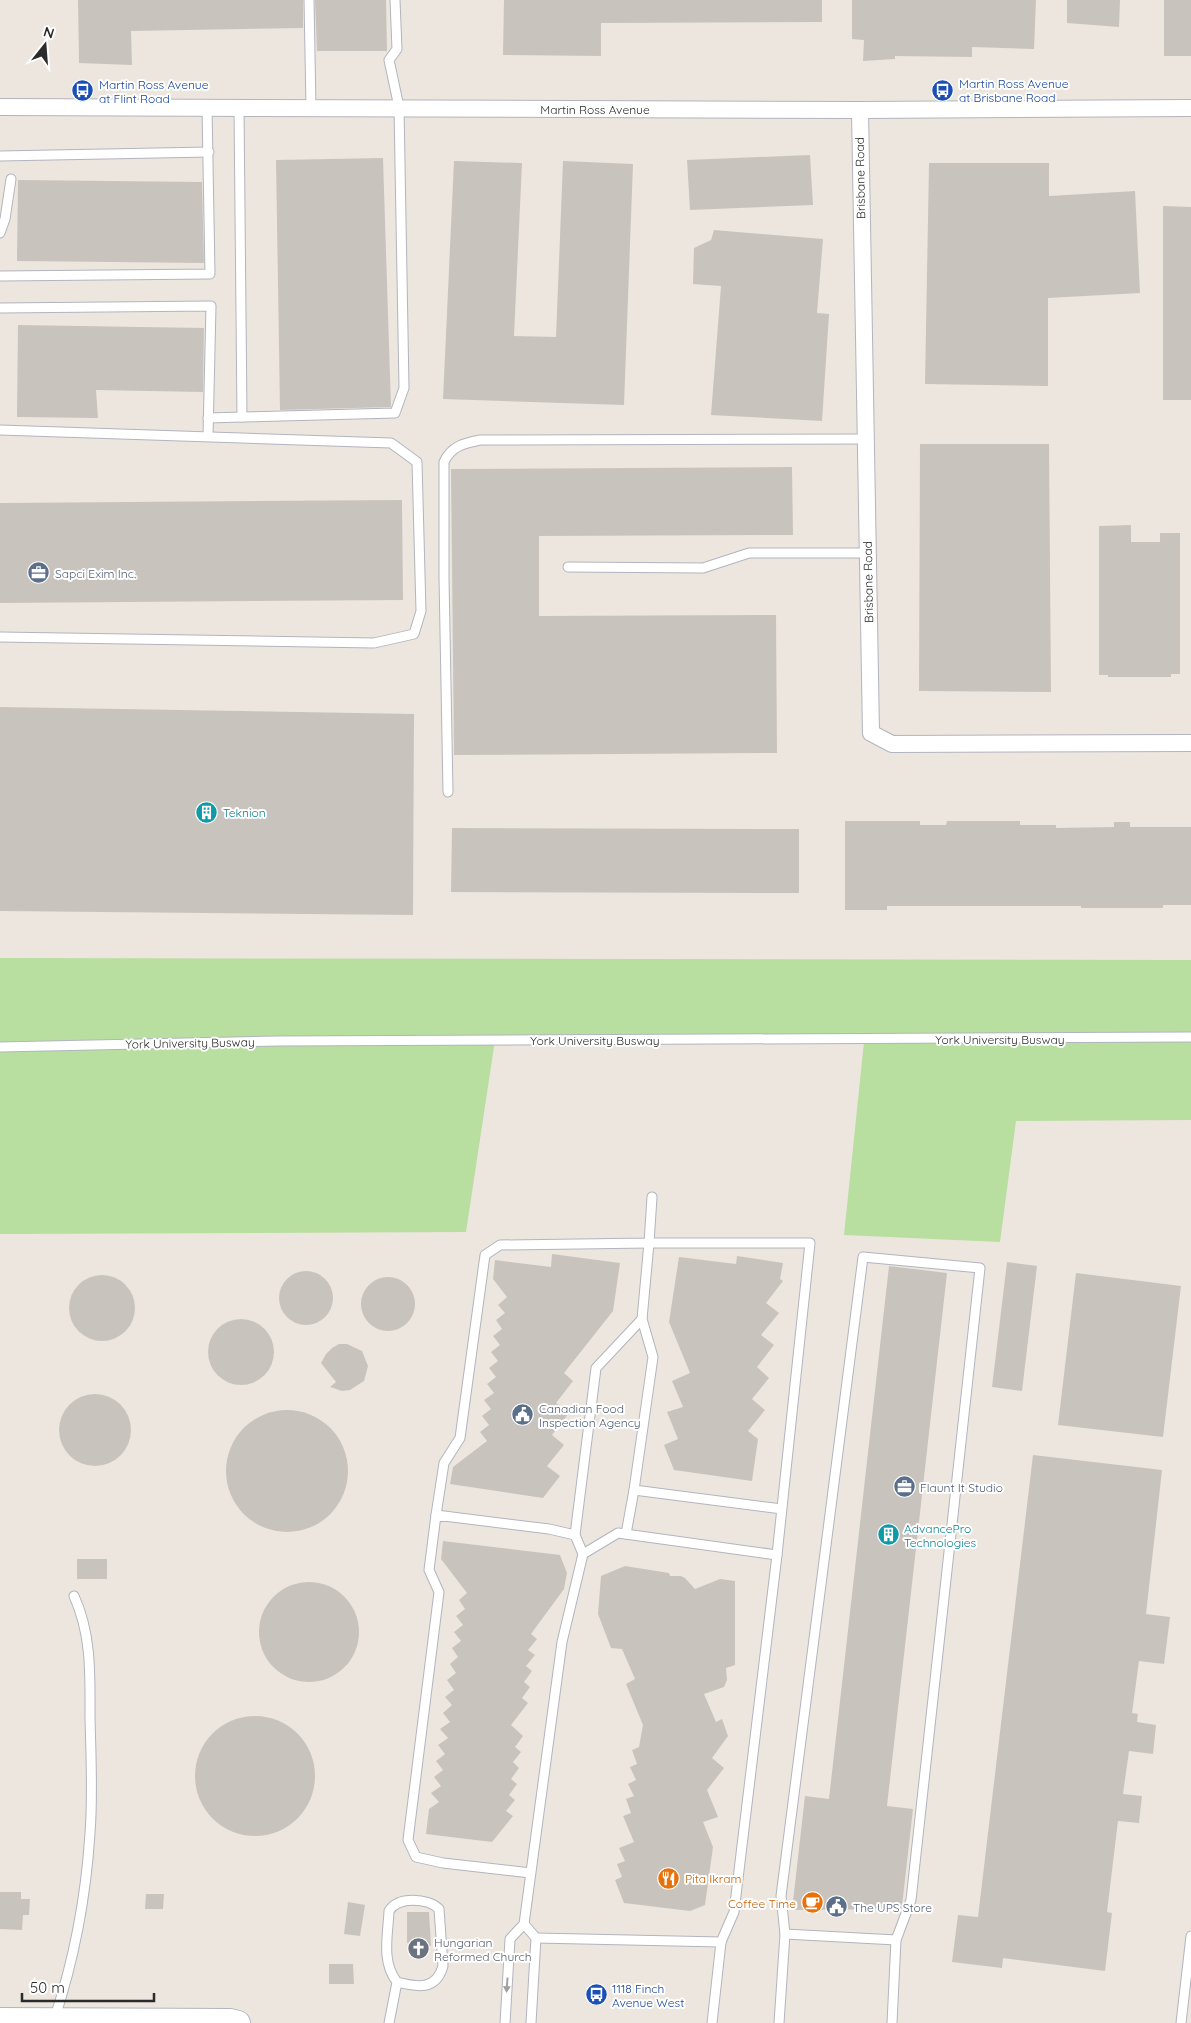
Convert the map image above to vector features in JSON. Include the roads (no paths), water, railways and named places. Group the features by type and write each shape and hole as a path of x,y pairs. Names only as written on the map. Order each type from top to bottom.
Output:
{"main road":[{"path":"0,2020 54,2022 230,2021 238,2023"}],"street":[{"name":"Martin Ross Avenue","path":"0,107 860,110 1191,108"},
{"name":"Brisbane Road","path":"860,110 871,733 892,744 1191,743"}],"lane":[{"path":"309,0 311,108"},
{"path":"208,418 396,413 404,388 399,107 388,60 396,49 395,0"},
{"path":"0,276 210,274 207,108"},
{"path":"239,108 242,417"},
{"path":"0,156 209,152"},
{"path":"0,233 5,219 11,179"},
{"path":"0,308 211,306 208,436"},
{"path":"0,430 391,443 417,462 421,611 414,634 374,643 0,638"},
{"path":"448,792 444,462 450,452 465,443 480,440 866,438"},
{"path":"568,567 703,568 749,553 868,554"},
{"name":"York University Busway","path":"0,1046 278,1041 1191,1037"},
{"path":"626,1534 653,1357 642,1319 650,1243 652,1197"},
{"path":"531,1873 443,1863 416,1857 408,1840 439,1592 429,1570 436,1515 444,1463 460,1438 485,1255 500,1244 810,1243 777,1555 734,1912 721,1942 712,2023"},
{"path":"779,2023 785,1934 781,1896 863,1256 980,1268 911,1900 896,1940 892,2023"},
{"path":"505,2023 510,1939 524,1924 562,1642 583,1554 575,1535 596,1368 642,1319"},
{"path":"634,1490 782,1509"},
{"path":"436,1515 549,1528 575,1535"},
{"path":"583,1554 618,1533 777,1555"},
{"path":"54,2022 66,1983 79,1924 90,1833 89,1653 80,1610 74,1596"},
{"path":"389,2023 396,1982 390,1973 386,1961 389,1911 393,1904 400,1901 434,1904 439,1909 443,1966 441,1972 434,1982 427,1985 412,1986 396,1982"},
{"path":"524,1924 536,1938 531,2023"},
{"path":"785,1934 896,1940"},
{"path":"1181,2023 1191,1936"},
{"path":"536,1938 721,1942"}],"place":[{"name":"Martin Ross Avenue at Brisbane Road","path":"943,90"},
{"name":"Martin Ross Avenue at Flint Road","path":"83,91"},
{"name":"Sapci Exim Inc.","path":"39,573"},
{"name":"Teknion","path":"207,812"},
{"name":"Canadian Food Inspection Agency","path":"523,1415"},
{"name":"Flaunt It Studio","path":"904,1487"},
{"name":"AdvancePro Technologies","path":"888,1535"},
{"name":"Pita Ikram","path":"669,1878"},
{"name":"Coffee Time","path":"812,1903"},
{"name":"The UPS Store","path":"837,1907"},
{"name":"Hungarian Reformed Church","path":"418,1949"},
{"name":"1118 Finch Avenue West","path":"596,1995"}]}
